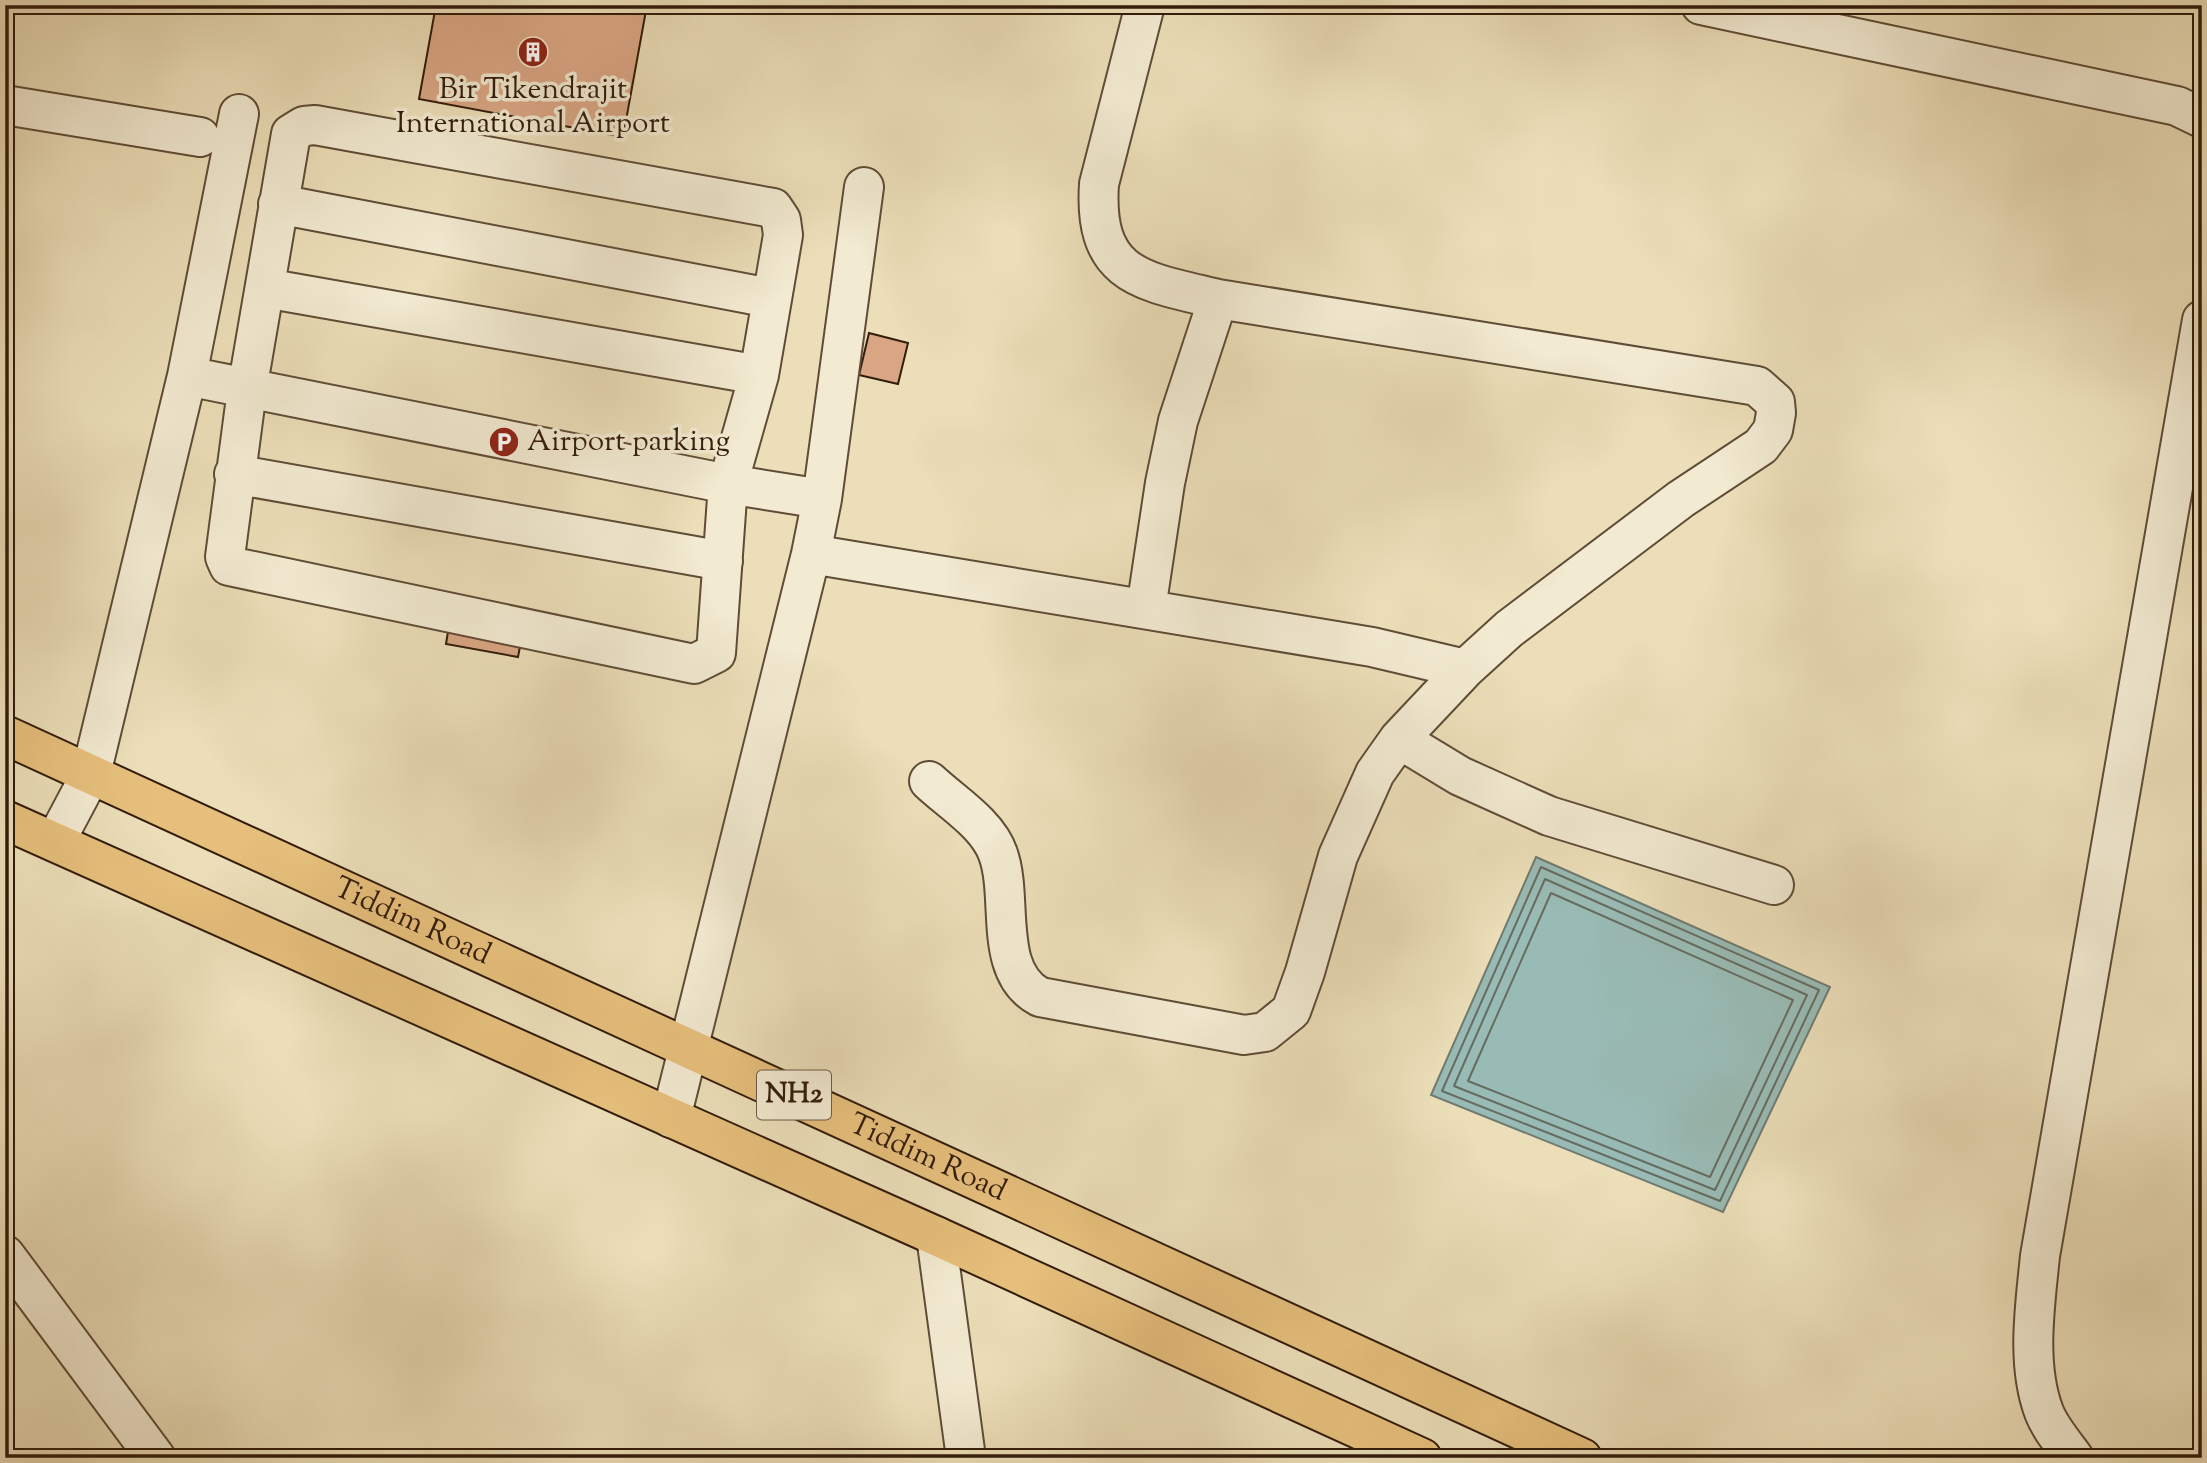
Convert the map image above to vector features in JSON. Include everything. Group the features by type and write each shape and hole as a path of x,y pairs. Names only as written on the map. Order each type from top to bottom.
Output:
{"highway":[{"name":"Tiddim Road","path":"5,735 687,1045 1582,1458"},
{"name":"NH2","path":"5,820 936,1236 1422,1458"}],"street":[{"path":"929,781 985,832 999,855 1012,962 1019,979 1029,991 1040,997 1256,1035 1276,1025 1291,1010 1305,972 1338,856 1375,773 1399,739 1465,668 1550,597 1681,499 1761,446 1773,430 1774,401 1757,386 1218,299 1154,284 1130,272 1110,253 1101,235 1097,212 1099,184 1145,5"},
{"path":"1701,5 2177,106 2194,111 2202,118"},
{"path":"5,105 200,137"},
{"path":"55,842 90,774 187,376 239,114"},
{"path":"315,125 773,208 781,220 783,234 759,375 727,484 716,653 694,664 234,570 225,557 234,474 265,288 291,134 304,126 315,125"},
{"path":"671,1118 811,554 822,499 864,187"},
{"path":"278,204 770,298"},
{"path":"265,288 759,375"},
{"path":"1146,609 1165,483 1178,421 1218,299"},
{"path":"2074,1458 2044,1414 2035,1376 2034,1310 2040,1256 2202,320"},
{"path":"187,376 727,484 822,499"},
{"path":"234,474 723,561"},
{"path":"811,554 1372,647 1465,668"},
{"path":"1399,739 1460,776 1549,816 1774,885"},
{"path":"936,1236 966,1458"},
{"path":"5,1255 156,1458"}],"water":[{"path":"1536,857 1830,987 1723,1212 1431,1095"}],"building":[{"name":"Bir Tikendrajit International Airport","path":"436,5 647,5 623,137 419,99"},
{"path":"869,333 908,343 898,384 859,375"},
{"path":"452,607 525,621 518,657 446,644"}],"place":[{"name":"Bir Tikendrajit International Airport","path":"533,52"},
{"name":"Airport parking","path":"504,442"}]}
